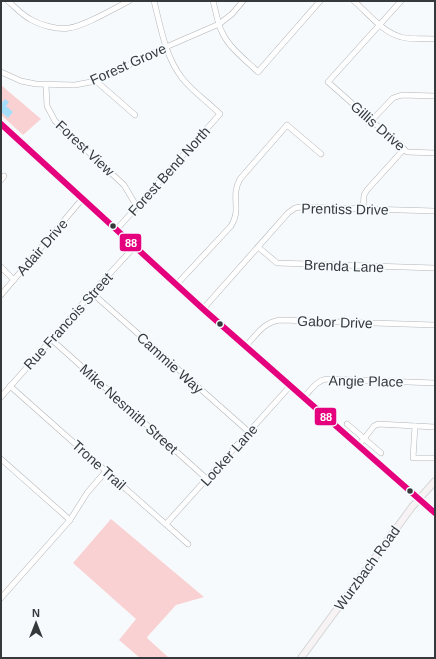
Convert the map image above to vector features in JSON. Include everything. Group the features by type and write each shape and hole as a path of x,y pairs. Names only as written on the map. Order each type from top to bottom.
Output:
{"main road":[{"path":"1,124 84,198 203,309 435,513"},
{"name":"Wurzbach Road","path":"301,658 419,499 435,481"}],"street":[{"path":"8,1 24,16 33,21 65,28 81,25 129,1"},
{"path":"154,1 166,47"},
{"path":"213,1 219,24 227,41 258,72 320,1"},
{"name":"Forest Grove","path":"1,72 21,81 46,85 75,85 96,81 166,47 219,24 232,14 244,1"},
{"path":"354,1 390,32 400,37 435,39"},
{"path":"380,24 400,1"},
{"name":"Gillis Drive","path":"380,24 328,82 404,149 413,152 435,153"},
{"name":"Forest Bend North","path":"117,229 220,114 182,78 166,47"},
{"path":"96,81 135,114"},
{"name":"Forest View","path":"46,85 45,98 47,106 55,121 124,185 137,207"},
{"path":"371,121 393,98 402,95 435,96"},
{"path":"177,284 236,219 237,212 235,195 240,179 288,125 321,154"},
{"path":"363,209 364,195 367,190 404,149"},
{"name":"Adair Drive","path":"1,295 84,198"},
{"name":"Prentiss Drive","path":"203,309 288,213 295,208 435,211"},
{"name":"Rue Francois Street","path":"1,396 135,246"},
{"name":"Brenda Lane","path":"258,247 277,263 435,268"},
{"path":"1,267 14,280"},
{"name":"Cammie Way","path":"92,293 248,432"},
{"name":"Gabor Drive","path":"246,346 267,324 280,320 435,325"},
{"name":"Mike Nesmith Street","path":"51,340 207,479"},
{"name":"Angie Place","path":"304,397 316,384 326,379 435,383"},
{"name":"Locker Lane","path":"166,524 291,385"},
{"name":"Trone Trail","path":"10,386 188,544"},
{"path":"347,424 381,454"},
{"path":"358,445 374,426 378,424 435,427"},
{"path":"415,426 413,458 435,458"},
{"path":"1,459 70,520"},
{"path":"2,596 70,520 87,493 106,471"}],"shaded area":[{"path":"1,85 41,119 23,135 1,115"},
{"path":"111,519 204,597 176,605 148,636 147,638 169,658 140,658 119,640 136,619 73,563"}],"water":[{"path":"5,99 9,102 6,106 13,112 8,118 1,112 1,104"}],"transit line":[{"name":"88","path":"1,124 203,309 435,513"}]}
